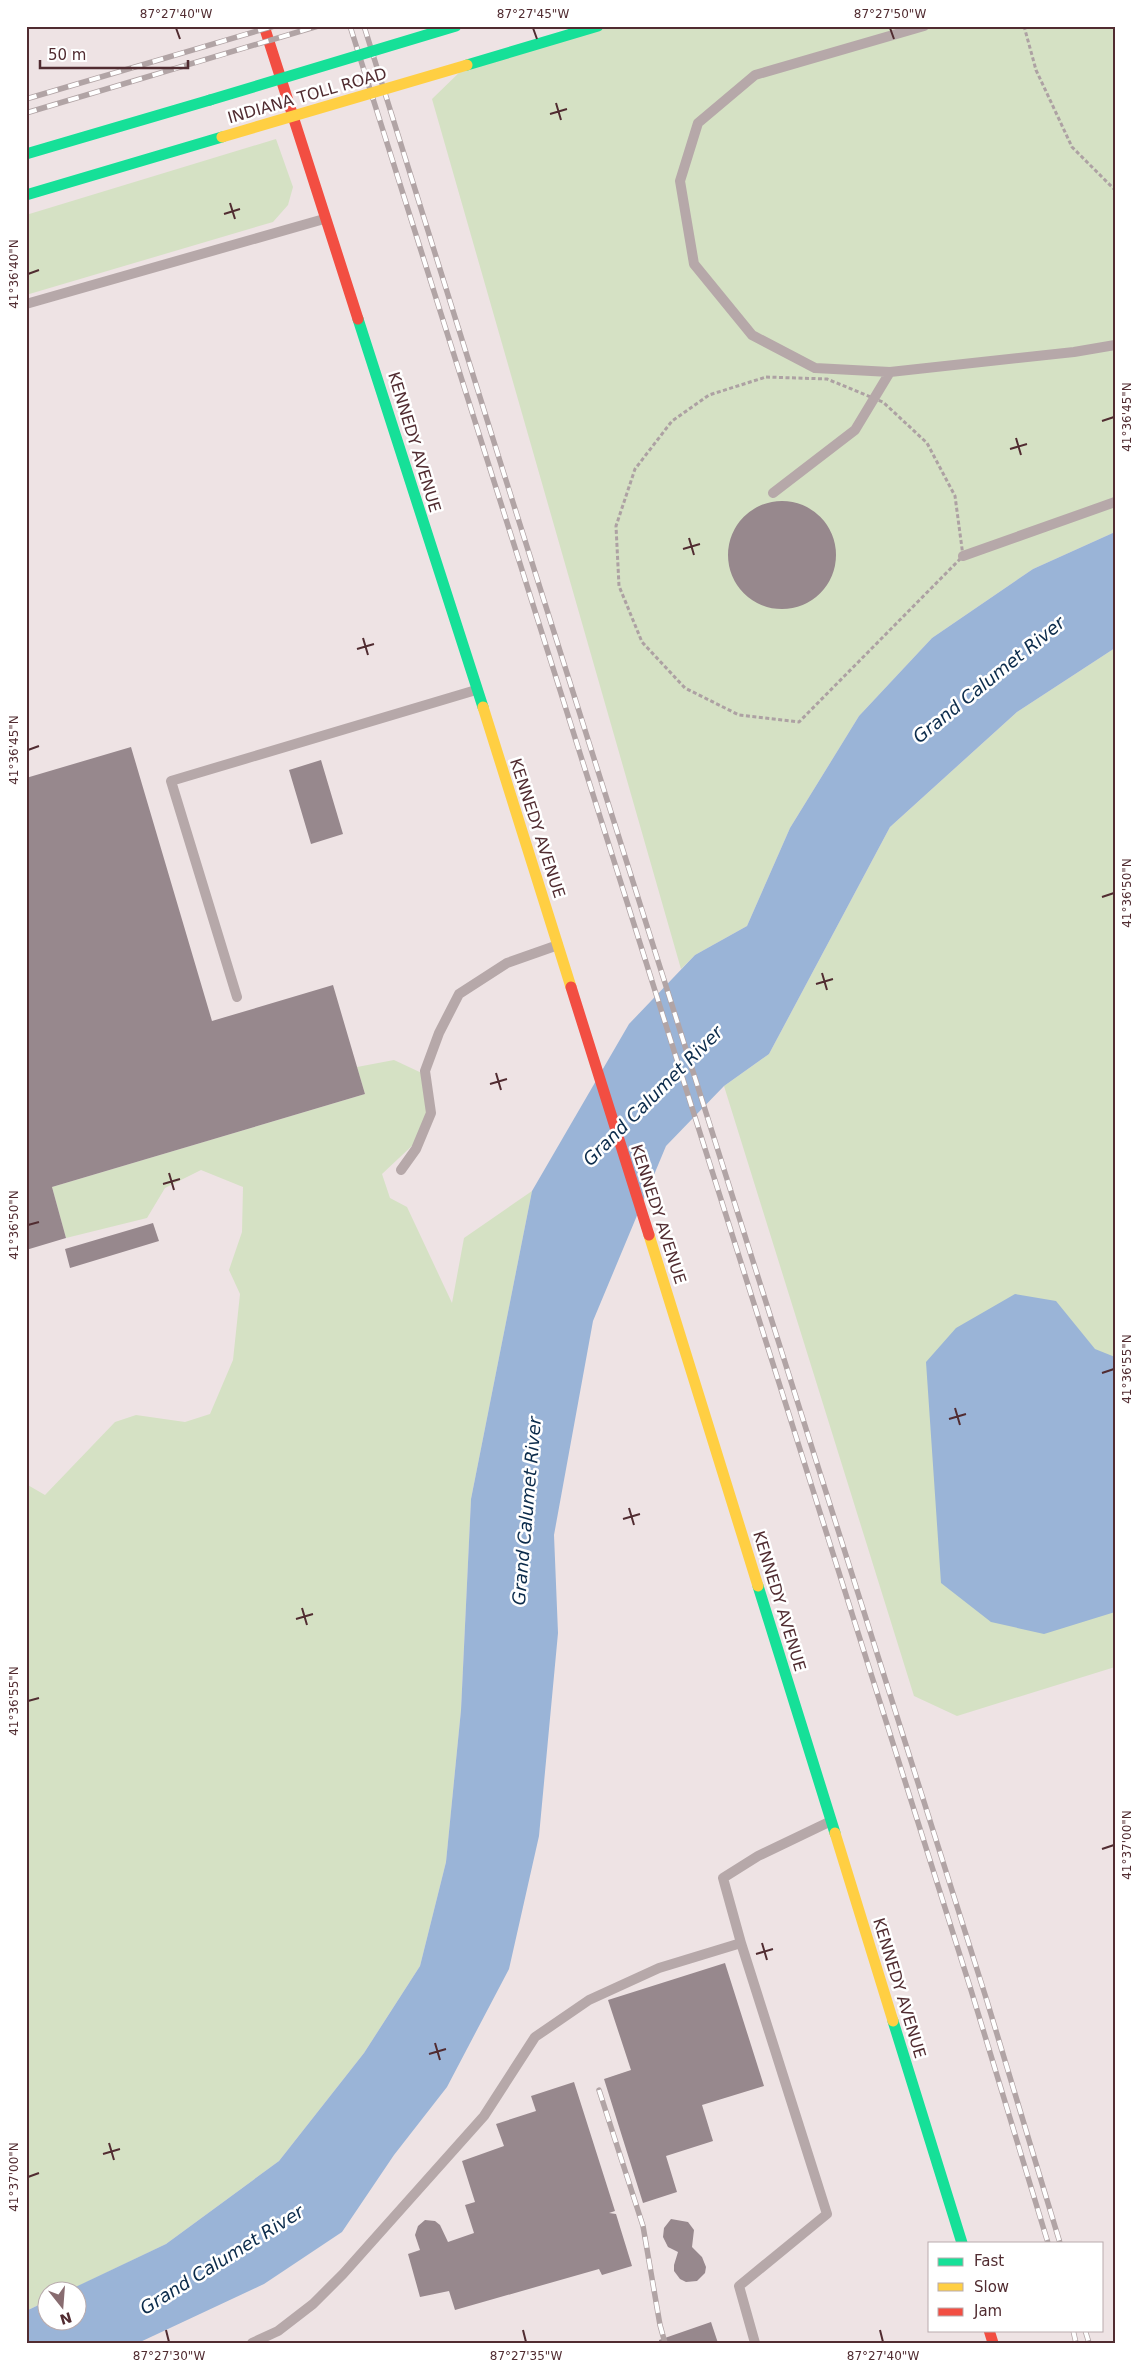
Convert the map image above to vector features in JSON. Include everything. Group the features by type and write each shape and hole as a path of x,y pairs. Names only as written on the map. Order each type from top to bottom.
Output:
{"main road":[{"name":"KENNEDY AVENUE","path":"264,26 559,945 589,1048 647,1227 962,2242"},
{"name":"INDIANA TOLL ROAD","path":"26,154 456,26"},
{"name":"INDIANA TOLL ROAD","path":"26,195 598,26"}],"lane":[{"path":"924,26 756,75 698,123 680,181 694,264 752,335 814,368 890,372 1115,345"},
{"path":"26,304 327,218"},
{"path":"773,493 855,430 890,372"},
{"path":"963,556 1115,502"},
{"path":"237,997 171,781 476,690"},
{"path":"401,1170 416,1149 431,1113 425,1071 439,1033 459,994 507,963 559,945"},
{"path":"755,2343 738,2286 827,2214 722,1878 758,1856 830,1822"},
{"path":"252,2343 278,2331 313,2304 343,2274 484,2116 535,2037 589,2000 659,1968 742,1943"}],"path":[{"path":"1024,26 1036,70 1072,147 1115,190"},
{"path":"766,377 827,379 883,402 927,443 955,496 963,556 799,722 739,715 685,688 642,642 619,586 616,526 635,469 672,421 709,395 766,377"}],"green space":[{"path":"598,26 1115,26 1115,532 1033,569 932,638 859,716 790,828 747,926 695,955 681,969 432,99 467,65"},
{"path":"276,139 293,187 288,205 273,222 26,295 26,215"},
{"path":"1115,648 1115,1667 957,1716 914,1696 724,1086 769,1054 890,827 1017,712"},
{"path":"394,1060 426,1075 431,1106 415,1143 382,1174 390,1198 407,1207 452,1303 464,1238 532,1191 471,1499 461,1710 446,1862 420,1966 364,2053 279,2161 166,2244 87,2282 38,2282 38,2305 26,2311 26,1484 45,1495 115,1422 136,1415 185,1422 210,1414 233,1360 240,1294 229,1270 242,1232 243,1187 201,1170 165,1188 147,1218 66,1238 52,1187 365,1094 357,1067"}],"water":[{"name":"Grand Calumet River","path":"1115,532 1115,648 1017,712 890,827 769,1054 724,1086 666,1146 593,1321 554,1535 558,1633 539,1836 509,1969 447,2087 394,2155 342,2232 264,2284 138,2343 26,2343 26,2311 38,2305 38,2332 88,2332 88,2282 86,2282 166,2244 279,2161 364,2053 420,1966 446,1862 461,1710 471,1499 532,1191 629,1024 695,955 747,926 790,828 859,716 932,638 1033,569"},
{"path":"1015,1294 1056,1301 1095,1349 1115,1357 1115,1612 1044,1634 991,1622 941,1583 926,1362 956,1328"}],"building":[{"path":"782,501 803,505 820,517 832,534 836,555 832,576 820,593 803,605 782,609 761,605 744,593 732,576 728,555 732,534 744,517 761,505"},
{"path":"131,747 212,1021 333,985 365,1094 52,1187 66,1238 26,1250 26,778"},
{"path":"321,760 343,834 311,844 289,770"},
{"path":"153,1223 159,1241 70,1268 65,1249"},
{"path":"725,1963 764,2086 702,2105 713,2141 666,2156 677,2192 643,2203 604,2079 631,2070 608,2000"},
{"path":"574,2082 615,2211 609,2213 616,2214 632,2266 602,2275 599,2269 455,2310 449,2291 420,2297 408,2254 420,2250 415,2235 418,2226 425,2220 435,2221 440,2225 448,2242 474,2233 465,2205 475,2202 462,2161 504,2146 496,2124 536,2111 531,2096"},
{"path":"671,2219 688,2222 694,2230 692,2247 702,2257 706,2267 705,2273 697,2281 686,2282 680,2279 674,2271 678,2252 668,2247 663,2237 664,2228"},
{"path":"711,2322 718,2343 659,2343 659,2340"}],"railway":[{"path":"26,99 274,26"},
{"path":"26,113 318,26"},
{"path":"350,26 971,1990 1048,2242"},
{"path":"364,26 987,2001 1060,2242"},
{"path":"599,2090 643,2226 660,2325 665,2343"},
{"path":"1073,2332 1076,2343"},
{"path":"1086,2332 1089,2343"}],"traffic: fast":[{"path":"210,100 456,26"},
{"path":"467,65 598,26"},
{"path":"26,154 210,100"},
{"path":"26,195 222,137"},
{"path":"358,319 483,707"},
{"path":"758,1586 835,1833"},
{"path":"893,2021 962,2242"}],"traffic: slow":[{"path":"222,137 467,65"},
{"path":"483,707 571,987"},
{"path":"649,1235 758,1586"},
{"path":"835,1833 893,2021"}],"traffic: jam":[{"path":"264,26 358,319"},
{"path":"571,987 649,1235"},
{"path":"990,2332 993,2343"}]}
